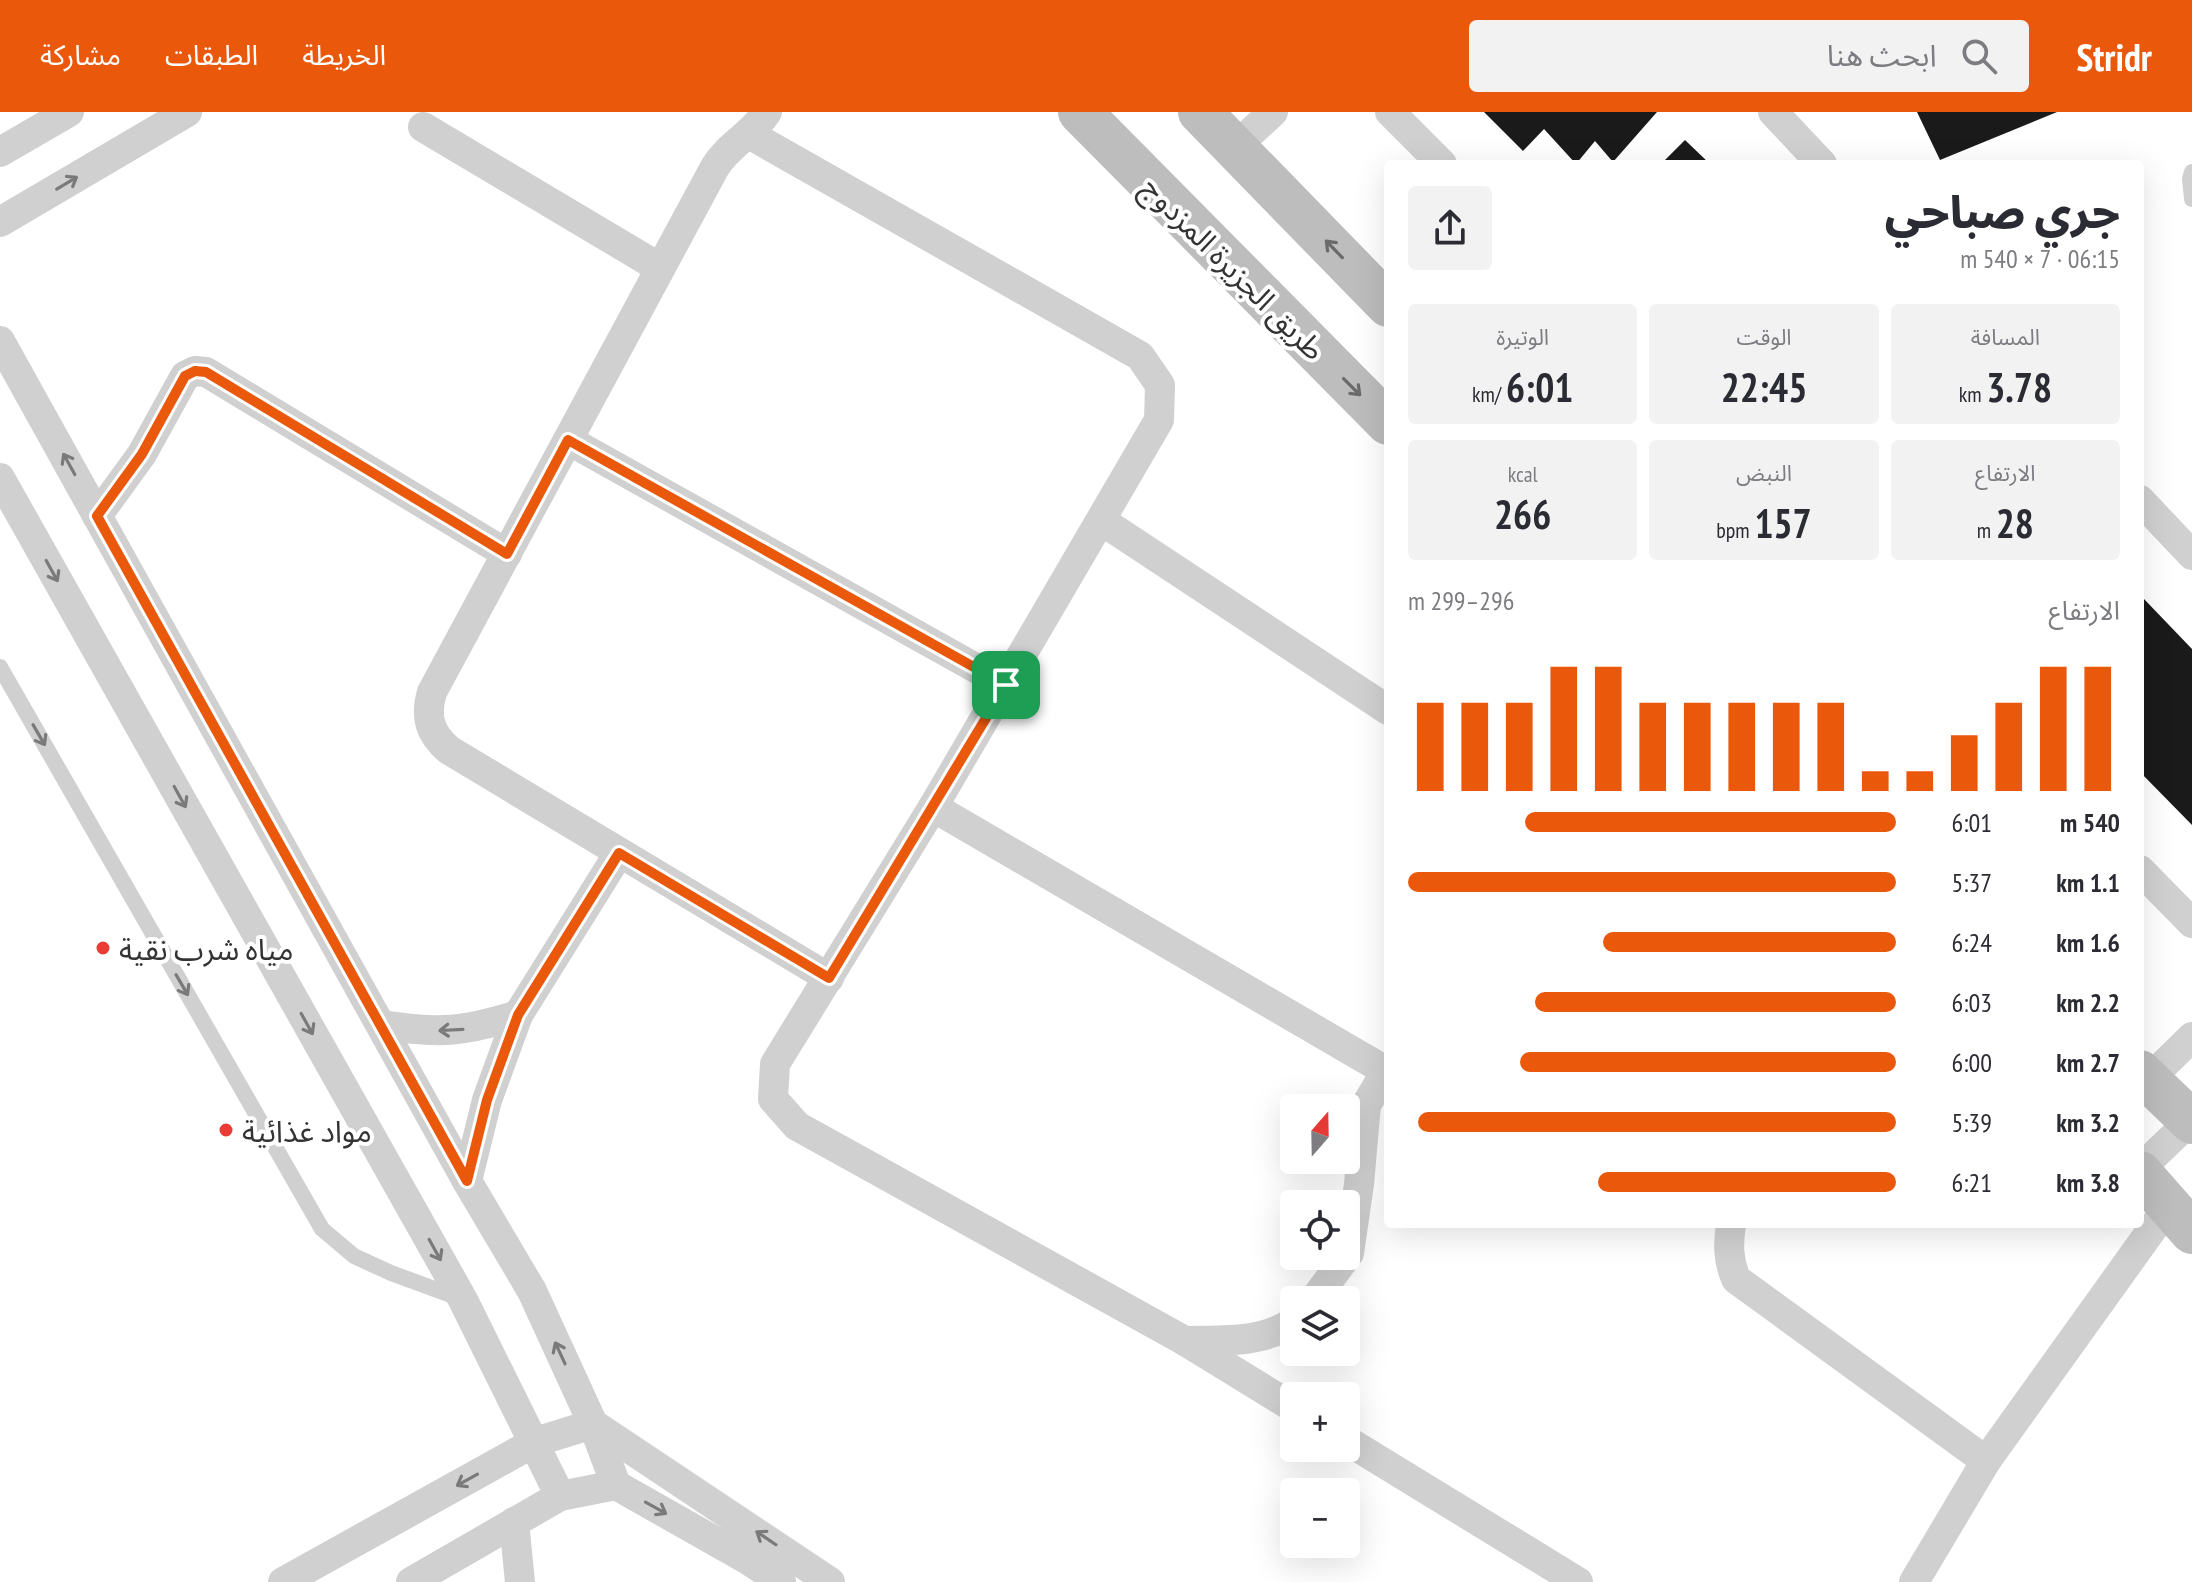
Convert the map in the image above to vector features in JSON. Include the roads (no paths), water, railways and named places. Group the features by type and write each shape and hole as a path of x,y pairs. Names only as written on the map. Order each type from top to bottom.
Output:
{"main road":[{"name":"طريق الجزيرة المزدوج","path":"1080,112 1384,419"},
{"path":"1200,112 1384,301"},
{"path":"2144,1082 2191,1120"},
{"path":"2144,1176 2180,1220"}],"street":[{"path":"0,152 69,112"},
{"path":"0,222 187,112"},
{"path":"1235,147 1273,112"},
{"path":"1390,112 1438,160"},
{"path":"1773,112 1818,160"},
{"path":"829,978 449,750 432,732 427,706 723,153 758,123 1140,356 1160,385 1159,420 1006,685 829,978 775,1064 773,1099 797,1126 1185,1341 1280,1399"},
{"path":"423,127 660,268"},
{"path":"0,341 467,1181 532,1291 593,1424 616,1485 781,1582"},
{"path":"97,516 142,454 185,376 195,371 206,372 507,554"},
{"path":"568,440 1006,685"},
{"path":"0,478 463,1300 560,1496"},
{"path":"2144,504 2192,555"},
{"path":"1102,521 1384,707"},
{"path":"933,807 1384,1068"},
{"path":"467,1181 487,1100 518,1015 619,853"},
{"path":"2144,874 2192,923"},
{"path":"382,1025 426,1032 474,1029 518,1015"},
{"path":"2144,1078 2192,1037"},
{"path":"1324,1286 1349,1253 1366,1105 1384,1075"},
{"path":"2144,1167 2191,1120"},
{"path":"1914,1582 1986,1461 2180,1220"},
{"path":"1730,1228 1730,1263 1736,1279 1986,1461"},
{"path":"1185,1341 1248,1339 1280,1332"},
{"path":"283,1582 535,1442 593,1424"},
{"path":"593,1424 830,1582"},
{"path":"1360,1449 1578,1582"},
{"path":"411,1582 560,1496 616,1485"},
{"path":"514,1522 520,1582"}],"lane":[{"path":"2192,172 2192,199"},
{"path":"0,667 322,1229 354,1256 463,1300"}],"place":[{"name":"مياه شرب نقية","path":"103,948"},
{"name":"مواد غذائية","path":"226,1130"}]}
